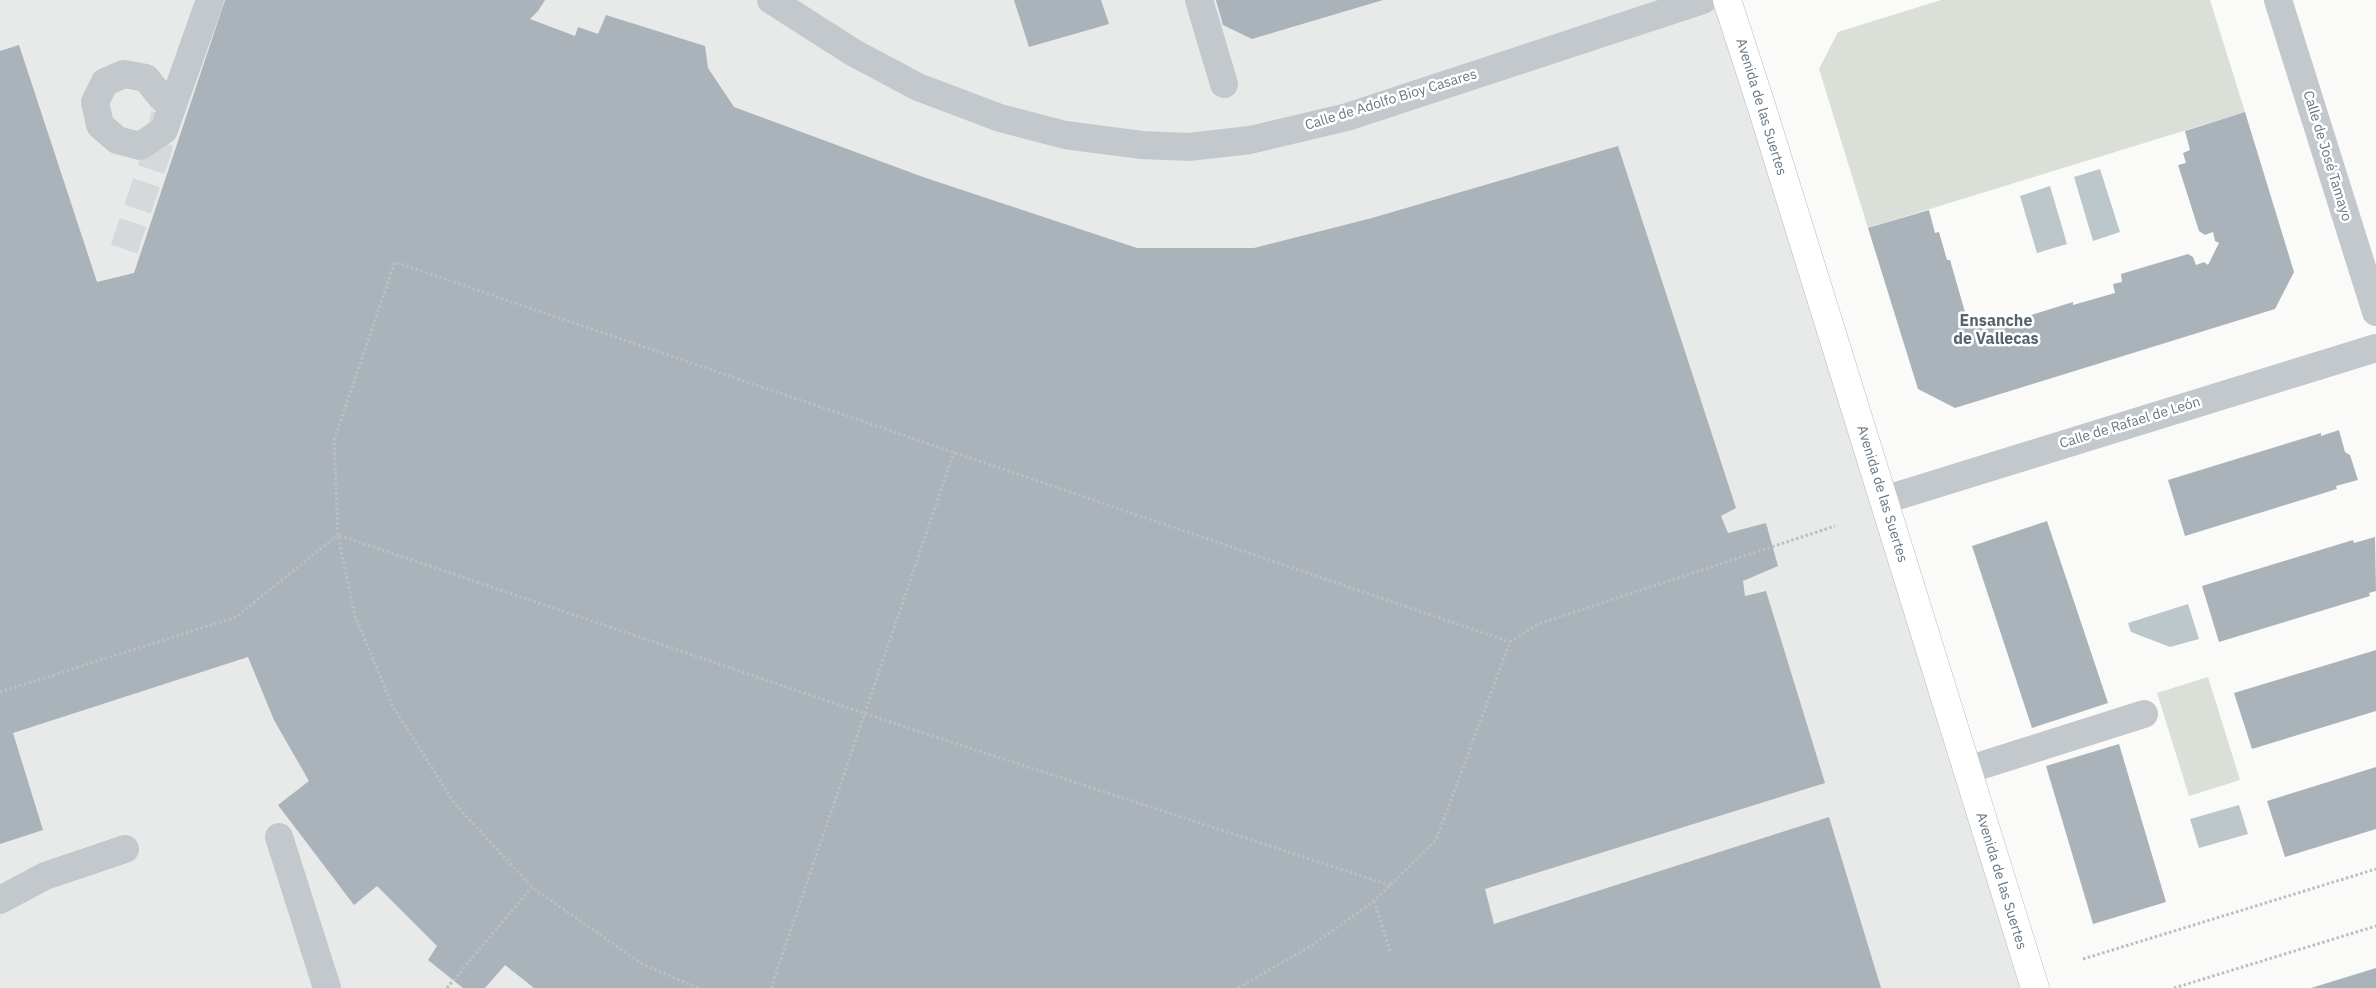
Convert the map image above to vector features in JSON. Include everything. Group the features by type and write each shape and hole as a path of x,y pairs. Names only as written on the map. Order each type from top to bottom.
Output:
{"main road":[{"name":"Avenida de las Suertes","path":"1727,0 1884,500 2034,988"}],"street":[{"path":"162,98 146,78 124,74 105,82 95,102 100,125 117,140 140,146 164,130 210,0"},
{"name":"Calle de Adolfo Bioy Casares","path":"772,0 854,53 918,87 1000,118 1065,135 1142,145 1189,147 1250,140 1347,117 1703,0"},
{"path":"1199,0 1224,84"},
{"name":"Calle de José Tamayo","path":"2278,0 2376,312"},
{"name":"Calle de Rafael de León","path":"1884,500 2376,348"},
{"path":"1967,770 2144,714"},
{"path":"279,837 327,988"},
{"path":"0,900 45,876 125,849"}],"path":[{"path":"698,988 642,964 532,887 455,804 393,707 355,616 338,535 334,440 395,262 1510,642"},
{"path":"771,988 954,452"},
{"path":"1238,988 1311,946 1374,901 1392,886 1436,840 1510,642 1538,624 1835,526"},
{"path":"0,692 236,617 338,535"},
{"path":"338,535 866,714 1392,886"},
{"path":"2083,959 2376,869"},
{"path":"447,988 532,887"},
{"path":"1374,901 1391,954"},
{"path":"2174,988 2376,926"}],"shaded area":[{"path":"0,0 1727,0 2035,988 0,988"},
{"path":"1941,0 2210,0 2245,112 1868,228 1819,69 1838,32"},
{"path":"2100,169 2120,232 2093,241 2074,177"},
{"path":"2050,186 2067,244 2037,253 2020,196"},
{"path":"2188,604 2199,639 2170,647 2131,632 2128,623"},
{"path":"2208,677 2240,780 2189,796 2157,693"},
{"path":"2239,805 2248,834 2199,848 2190,819"}],"building":[{"path":"225,0 545,0 530,19 575,36 578,27 598,34 606,15 705,46 708,68 734,107 923,177 1137,248 1254,248 1372,218 1618,146 1736,508 1721,516 1728,533 1766,523 1778,566 1743,581 1745,596 1766,591 1825,783 1485,889 1494,924 1829,817 1881,988 534,988 505,965 485,988 463,988 428,960 437,946 377,886 354,905 278,805 309,781 274,720 248,657 13,733 43,830 0,844 0,51 19,45 97,282 134,273"},
{"path":"1014,0 1101,0 1109,24 1029,47"},
{"path":"1216,0 1383,0 1252,39 1223,25"},
{"path":"2245,112 2294,272 2275,309 1955,408 1918,389 1868,228 1929,210 1935,233 1939,232 1947,260 1950,260 1969,326 1982,323 1983,330 2073,302 2073,305 2115,293 2113,284 2122,282 2121,274 2188,254 2193,257 2196,265 2204,262 2208,265 2219,243 2215,241 2213,232 2205,235 2199,231 2178,165 2186,163 2183,153 2190,150 2185,131"},
{"path":"2339,430 2345,452 2350,455 2358,480 2336,486 2337,489 2185,536 2168,480 2321,433 2321,436"},
{"path":"2047,521 2108,703 2032,728 1972,546"},
{"path":"2375,537 2376,591 2369,593 2370,596 2219,642 2202,586 2353,540 2354,543"},
{"path":"2376,650 2376,711 2252,749 2234,693"},
{"path":"2119,744 2166,902 2093,924 2046,766"},
{"path":"2376,767 2376,829 2285,857 2267,801"},
{"path":"2376,968 2376,988 2311,988"}],"tunnel":[{"path":"124,249 158,149 165,114"}],"district":[{"name":"Ensanche de Vallecas","path":"1996,330"}]}
